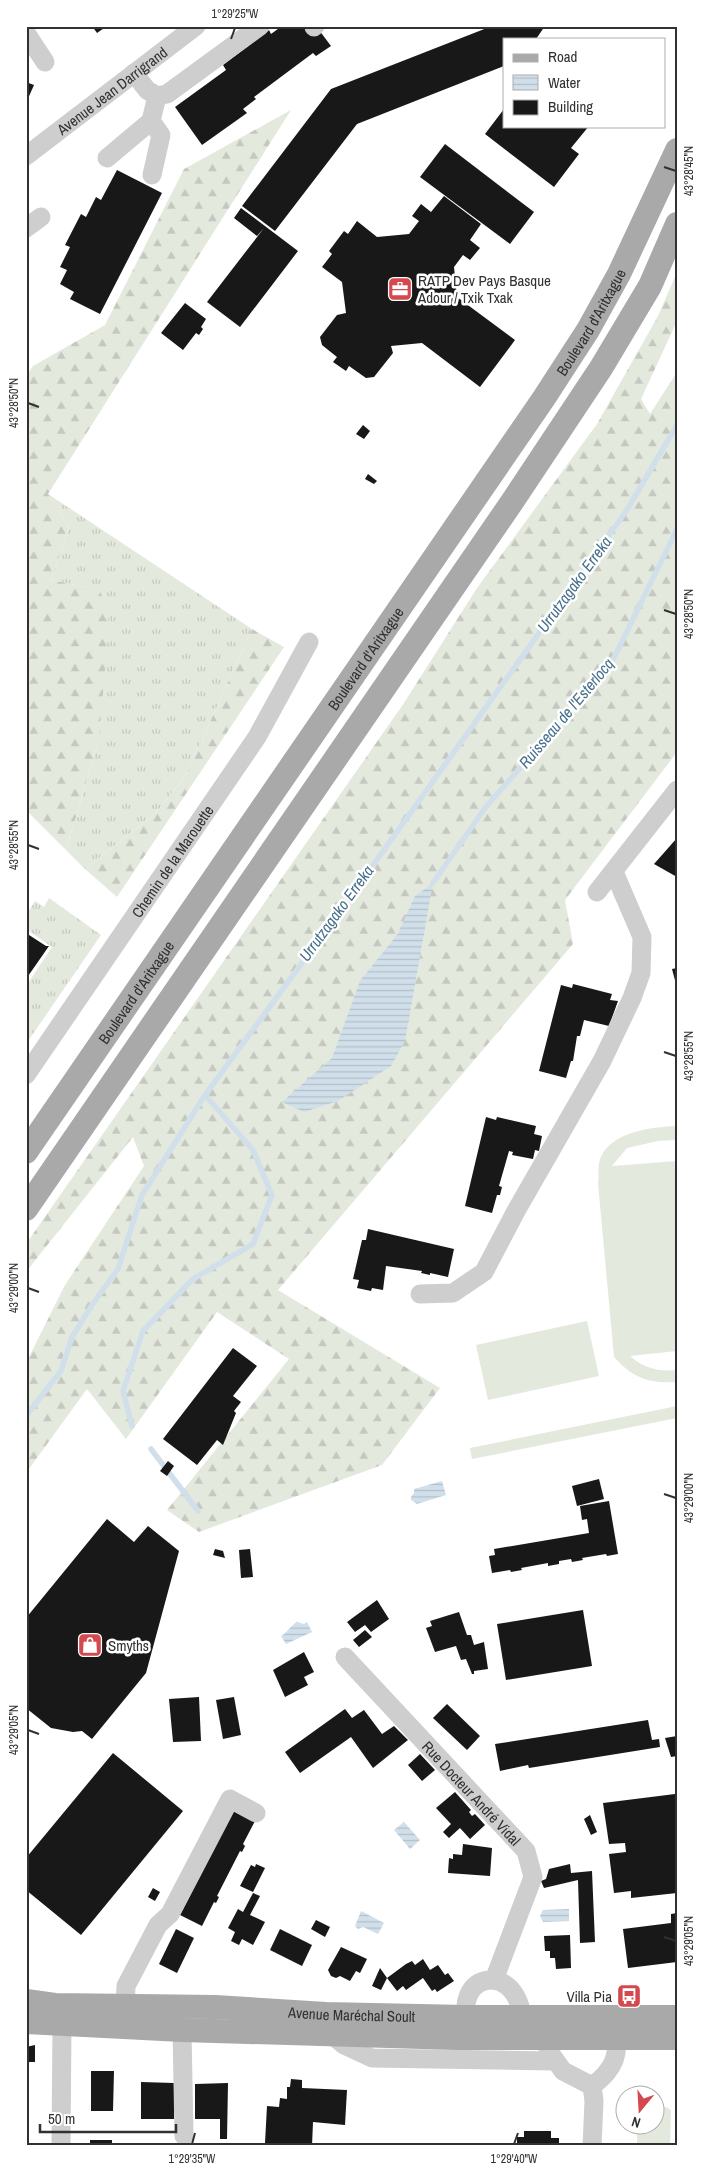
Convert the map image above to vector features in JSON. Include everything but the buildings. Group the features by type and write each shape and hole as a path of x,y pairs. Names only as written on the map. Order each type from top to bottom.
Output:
{"main road":[{"name":"Boulevard d'Aritxague","path":"26,1152 544,398 588,330 619,274 677,150"},
{"name":"Boulevard d'Aritxague","path":"26,1209 498,524 590,384 650,286 677,224"},
{"name":"Avenue Maréchal Soult","path":"26,2001 125,2007 215,2007 326,2014 470,2028 522,2016 613,2027 677,2017"},
{"path":"26,2022 182,2030 331,2034 470,2028 542,2038 613,2027 677,2038"}],"street":[{"name":"Avenue Jean Darrigrand","path":"26,156 196,26"},
{"path":"134,73 147,90 157,96 167,94 260,26"},
{"path":"26,33 45,62"},
{"path":"107,158 151,121 157,96"},
{"path":"151,121 161,135 152,175"},
{"name":"Chemin de la Marouette","path":"26,1075 257,738 309,642"},
{"path":"597,892 677,790"},
{"path":"420,1294 453,1293 484,1272 516,1210 602,1061 632,998 641,973 642,937 614,872"},
{"name":"Rue Docteur André Vidal","path":"345,1657 526,1850 533,1877 494,1980"},
{"path":"125,2007 126,1986 158,1925 170,1914 230,1799 256,1813"},
{"path":"470,2028 465,2003 468,1994 478,1983 494,1980 503,1982 515,1992 521,2004 522,2016"},
{"path":"61,2146 62,2025"},
{"path":"592,2086 610,2071 615,2058 613,2027"},
{"path":"182,2030 184,2136"},
{"path":"331,2034 344,2045 372,2058 554,2060"},
{"path":"542,2038 554,2060 563,2071 592,2086"},
{"path":"592,2086 594,2101 592,2146"}],"green space":[{"path":"291,110 48,494 69,527 51,580 100,590 109,622 99,739 66,850 26,810 26,376 33,366 105,325 184,169"},
{"path":"677,272 677,321 641,399 650,414 677,372 677,752 565,900 573,944 278,1290 440,1388 382,1465 199,1532 167,1510 289,1359 217,1312 126,1439 87,1389 26,1473 26,1363 65,1285 144,1166 133,1137 26,1272 26,1244 404,703 477,588 597,424 658,316"},
{"path":"48,494 252,629 187,773 156,813 85,869 66,850 99,739 99,590 51,580 69,527"},
{"path":"252,629 284,647 117,897 85,869 156,813 187,773"},
{"path":"49,898 101,935 26,1044 26,986 52,947 26,929 26,915 35,901 44,907"},
{"path":"677,1126 677,1140 658,1141 627,1148 612,1166 677,1161 677,1351 630,1356 640,1364 652,1368 677,1370 677,1382 658,1382 635,1375 614,1357 598,1183 599,1163 603,1153 610,1144 620,1138 643,1130"},
{"path":"587,1321 599,1376 488,1400 476,1345"},
{"path":"677,1406 677,1418 472,1459 470,1448"},
{"path":"666,2107 671,2110 670,2146 637,2146 637,2134 666,2134"}],"water":[{"path":"433,883 405,1041 391,1066 338,1101 304,1112 282,1102 332,1058 360,981 397,935 415,896"},
{"path":"442,1481 446,1495 417,1504 411,1500 414,1489"},
{"path":"297,1622 304,1624 307,1622 312,1632 286,1644 281,1636"},
{"path":"404,1822 420,1840 410,1849 394,1830"},
{"path":"569,1909 569,1921 543,1922 540,1916 543,1910"},
{"path":"361,1911 384,1923 378,1934 363,1927 358,1929 355,1926"}],"waterway":[{"name":"Urrutzagako Erreka","path":"26,1416 61,1371 72,1337 118,1269 142,1195 205,1095 346,903 627,510 677,425"},
{"name":"Ruisseau de l'Esterlocq","path":"433,883 485,808 603,673 615,656 677,529"},
{"path":"132,1426 123,1391 143,1331 193,1279 253,1244 272,1195 253,1150 205,1095"},
{"path":"151,1449 198,1511"}],"place":[{"name":"RATP Dev Pays Basque Adour / Txik Txak","path":"400,289"},
{"name":"Smyths","path":"90,1645"},
{"name":"Villa Pia","path":"629,1996"}]}
